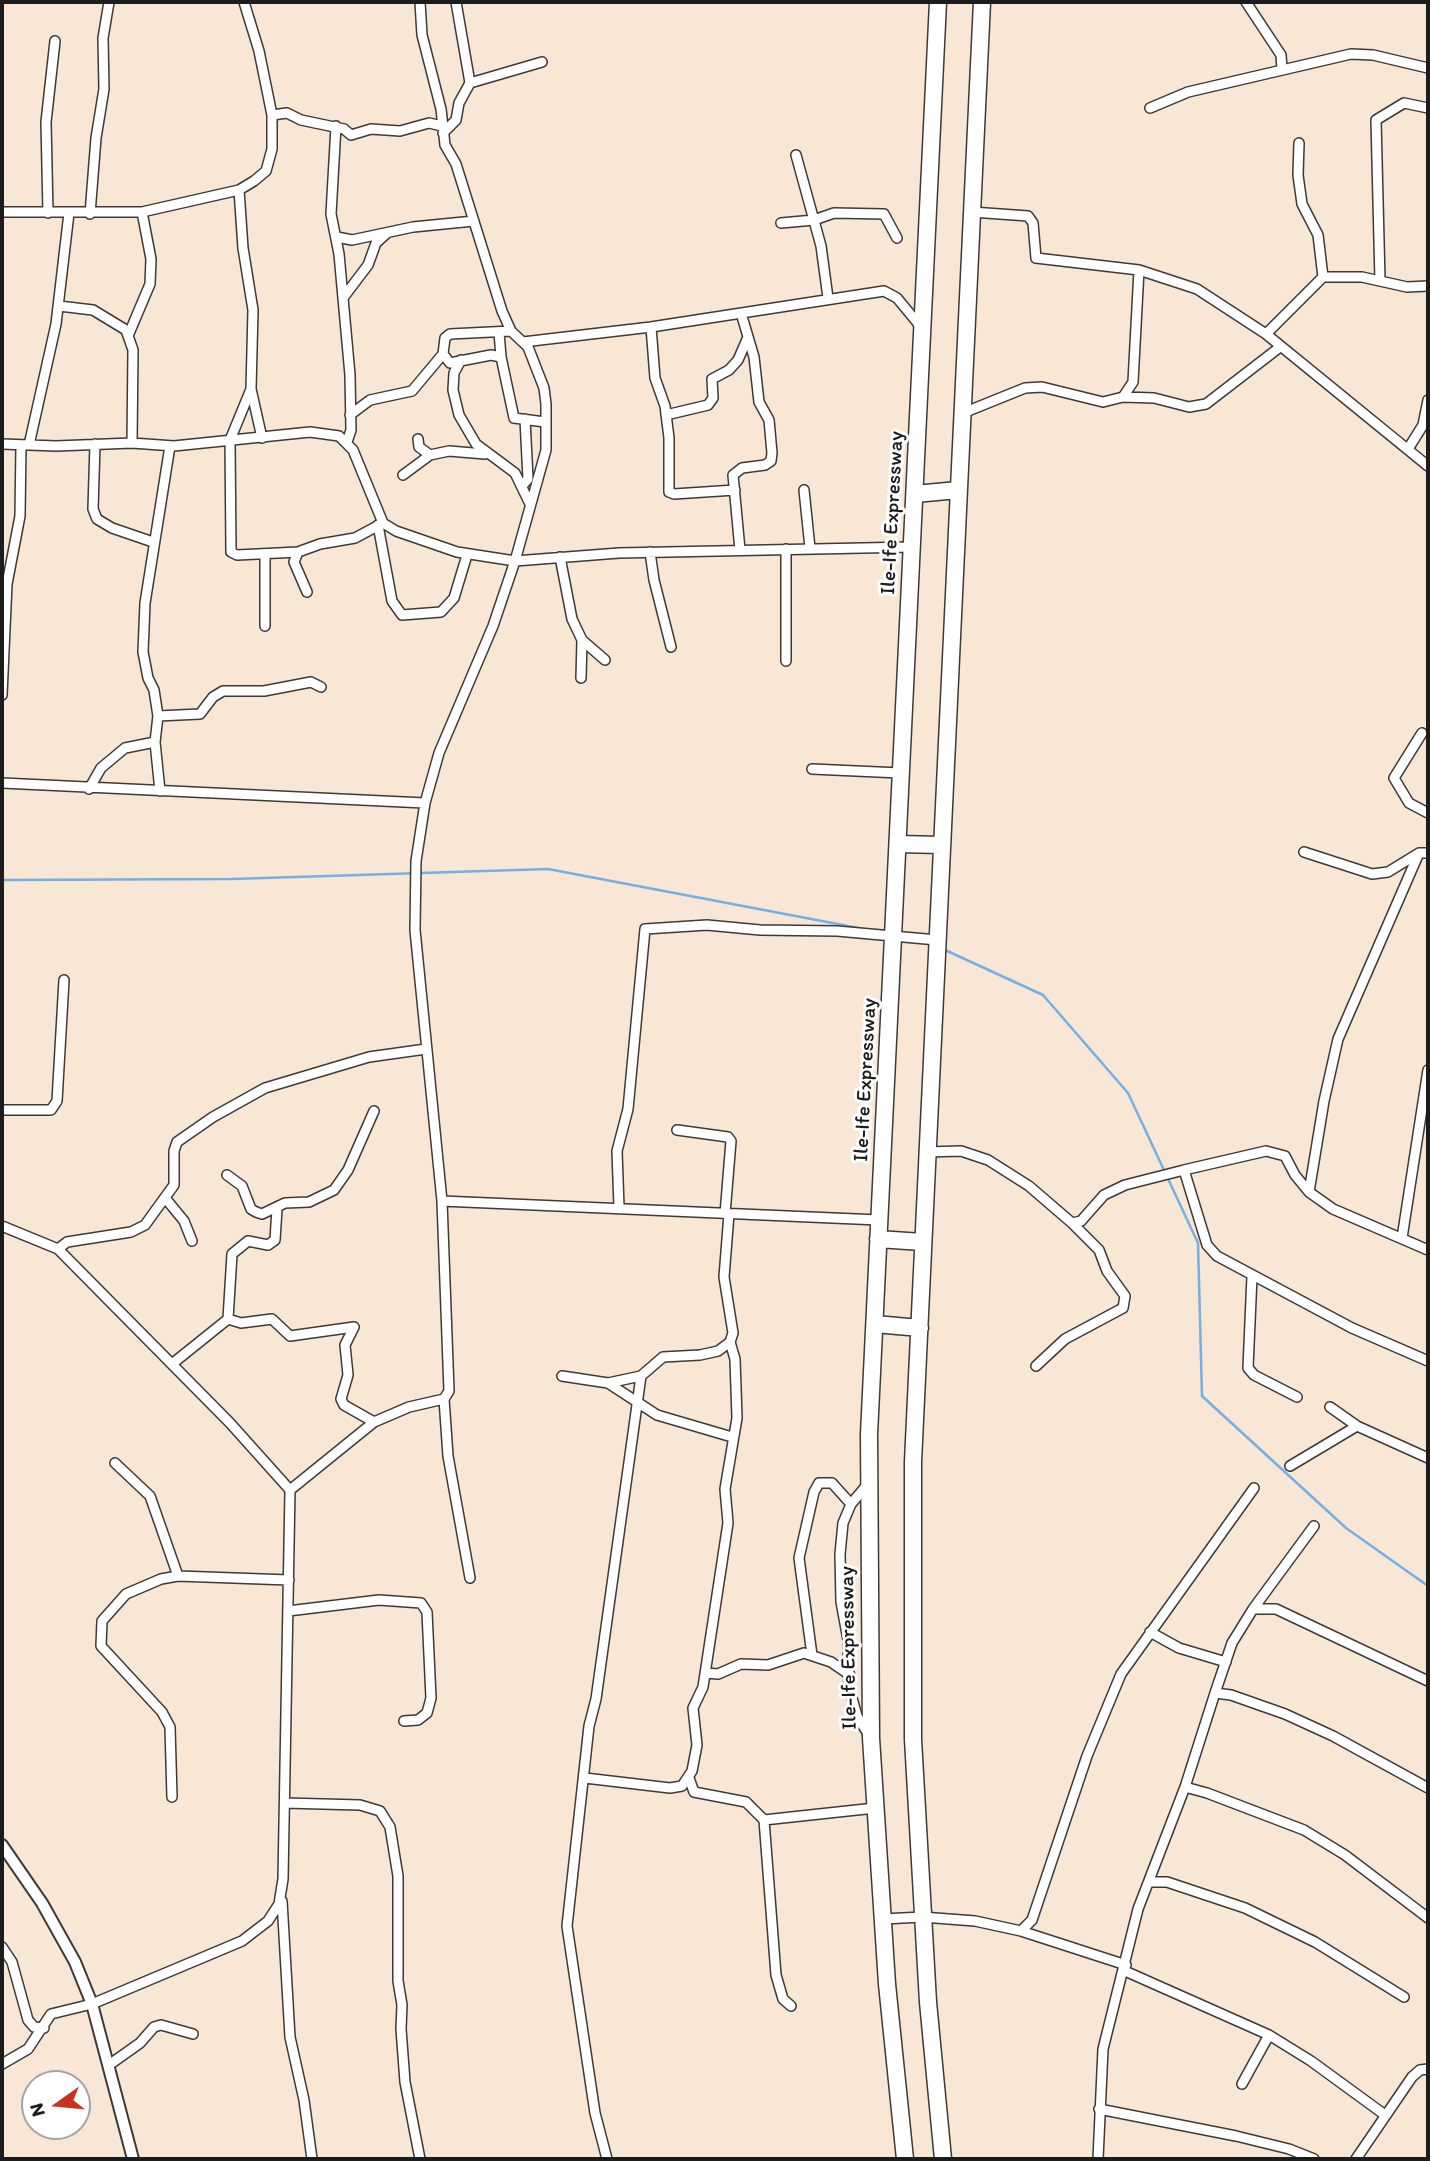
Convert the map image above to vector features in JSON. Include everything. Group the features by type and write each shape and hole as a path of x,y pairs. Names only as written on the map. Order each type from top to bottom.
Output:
{"highway":[{"name":"Ile-Ife Expressway","path":"905,2159 883,1919 871,1738 870,1482 878,1239 895,938 900,773 938,2"},
{"path":"943,2159 922,1917 911,1638 913,1462 982,2"},
{"path":"915,494 958,490"},
{"path":"898,844 941,845"},
{"path":"878,1239 922,1242"},
{"path":"875,1324 920,1328"}],"street":[{"path":"90,214 104,89 103,38 109,2"},
{"path":"2,212 142,212 239,190 266,171 272,149 272,115 259,51 244,2"},
{"path":"420,2 422,35 441,109 443,130 511,331 522,340 544,388 546,450 529,502 515,561 493,626 439,754 425,803 414,901 442,1201 450,1362 449,1391 444,1399 448,1456 470,1578"},
{"path":"443,130 456,120 459,103 470,83 456,2"},
{"path":"1246,2 1281,55 1282,69"},
{"path":"48,213 46,122 55,41"},
{"path":"1150,108 1188,92 1351,54 1373,55 1428,68"},
{"path":"470,83 542,62"},
{"path":"1380,281 1376,120 1404,103 1428,108"},
{"path":"272,115 287,113 301,120 336,126 357,135 371,129 400,131 429,124 443,130"},
{"path":"336,126 331,214 337,237 352,397 347,442 380,524 392,601 402,615 441,612 454,598 467,555"},
{"path":"1299,143 1298,175 1302,204 1318,235 1323,277"},
{"path":"796,155 821,246 828,298"},
{"path":"239,190 243,248 253,310 251,389 262,438"},
{"path":"128,336 150,284 151,259 142,212"},
{"path":"972,212 1028,216 1034,223 1036,258 1139,271 1197,289 1266,334 1428,466"},
{"path":"2,695 8,584 20,516 25,445 59,306 69,213"},
{"path":"781,223 814,220 834,213 884,214 897,238"},
{"path":"337,237 352,240 474,221"},
{"path":"343,298 368,265 376,243 387,233"},
{"path":"1123,397 1133,382 1139,271"},
{"path":"1266,334 1323,277 1380,281 1407,287 1428,286"},
{"path":"501,357 508,346 522,340 651,327 884,291 897,298 907,314 922,328"},
{"path":"59,306 93,310 112,319 126,330 133,350 132,443"},
{"path":"740,550 733,475 742,468 765,465 771,461 772,453 769,420 759,402 748,337 741,313"},
{"path":"651,327 655,378 666,415 669,492 674,494 735,490"},
{"path":"350,415 370,400 412,391 443,354 445,338 450,334 511,331"},
{"path":"499,332 501,357 514,418 545,422"},
{"path":"666,415 708,405 713,398 712,379 729,370 738,360 748,337"},
{"path":"963,413 1025,388 1042,387 1103,402 1123,397 1154,398 1189,407 1206,404 1280,347"},
{"path":"443,354 450,363 491,355 501,357"},
{"path":"461,360 454,373 453,390 458,415 477,444 515,473 529,502"},
{"path":"251,389 230,440 231,552 237,555 298,552 320,544 355,538 380,524"},
{"path":"1408,449 1423,425 1428,400"},
{"path":"522,486 528,479 526,419"},
{"path":"2,444 132,443 170,446 310,432 339,436 347,442"},
{"path":"418,439 419,447 430,455"},
{"path":"95,444 93,509 97,519 112,528 153,542"},
{"path":"160,791 155,743 158,716 143,652 153,542 170,446"},
{"path":"403,475 430,455 449,451 487,454"},
{"path":"804,491 810,548"},
{"path":"380,524 467,555 515,561 650,552 912,547"},
{"path":"384,548 396,531"},
{"path":"786,549 786,661"},
{"path":"298,552 294,562 307,592"},
{"path":"650,552 654,580 671,647"},
{"path":"265,554 265,625"},
{"path":"560,558 572,619 582,640 605,660"},
{"path":"582,640 582,678"},
{"path":"158,716 200,714 213,696 223,691 264,691 311,682 321,687"},
{"path":"1422,733 1394,778 1409,803 1428,813"},
{"path":"89,789 101,768 125,748 155,743"},
{"path":"812,769 900,773"},
{"path":"2,783 89,789 262,793 425,803"},
{"path":"1304,852 1372,874 1388,872 1424,853"},
{"path":"1309,1192 1324,1101 1338,1039 1424,853"},
{"path":"619,1207 617,1151 628,1109 645,929 707,925 760,930 837,931 937,940"},
{"path":"2,1110 51,1110 57,1101 64,980"},
{"path":"58,1249 67,1242 131,1232 145,1225 174,1185 174,1151 177,1142 213,1117 265,1088 310,1072 369,1057 426,1049"},
{"path":"1402,1238 1428,1070"},
{"path":"227,1175 242,1186 251,1209 262,1214 285,1203 309,1202 334,1190 348,1170 374,1111"},
{"path":"585,1779 670,1788 682,1786 689,1778 697,1745 693,1709 706,1673 728,1523 725,1489 737,1418 736,1359 730,1342 733,1332 724,1277 731,1141 728,1137 677,1130"},
{"path":"926,1152 961,1151 988,1160 1029,1186 1099,1250 1107,1271 1125,1296 1123,1308 1065,1339 1035,1366"},
{"path":"1072,1223 1081,1221 1104,1195 1125,1185 1266,1151 1285,1156 1295,1175 1309,1192 1333,1209 1428,1250"},
{"path":"1184,1170 1210,1250 1252,1276 1352,1328 1428,1361"},
{"path":"166,1199 184,1221 192,1241"},
{"path":"442,1201 879,1220"},
{"path":"172,1364 228,1319 232,1254 248,1241 268,1245 275,1240 277,1209"},
{"path":"2,1227 58,1249 172,1364 290,1490 281,1919 290,2037 304,2099 312,2159"},
{"path":"1252,1276 1248,1368 1254,1375 1297,1397"},
{"path":"228,1319 242,1323 272,1319 290,1336 352,1326 354,1331 345,1345 348,1375 341,1399 344,1405 374,1422"},
{"path":"562,1376 608,1383 641,1376 663,1357 718,1351 730,1342"},
{"path":"607,2159 595,2113 568,1926 589,1726 596,1699 641,1376"},
{"path":"608,1383 657,1415 732,1437"},
{"path":"290,1490 374,1422 409,1407 444,1399"},
{"path":"1330,1407 1357,1426 1428,1458"},
{"path":"1290,1466 1357,1426"},
{"path":"115,1463 150,1496 178,1576"},
{"path":"870,1482 851,1504 844,1523 840,1554 849,1687 856,1716 871,1738"},
{"path":"812,1655 799,1558 814,1492 819,1483 832,1483 851,1504"},
{"path":"1021,1931 1032,1920 1102,1716 1121,1674 1254,1488"},
{"path":"1098,2159 1103,2049 1138,1909 1185,1787 1232,1643 1252,1609 1314,1526"},
{"path":"172,1797 170,1727 149,1698 110,1659 101,1646 99,1633 102,1621 126,1594 161,1579 178,1576 289,1580"},
{"path":"288,1611 379,1600 421,1603 427,1612 430,1698 427,1713 418,1720 404,1721"},
{"path":"1252,1609 1276,1609 1428,1681"},
{"path":"1150,1632 1180,1648 1226,1662"},
{"path":"706,1673 718,1674 741,1664 768,1665 804,1653 831,1662 850,1675"},
{"path":"831,1662 848,1655"},
{"path":"1215,1693 1231,1695 1285,1714 1333,1735 1428,1788"},
{"path":"689,1778 694,1792 746,1801 764,1820 776,1975 783,2000 791,2006"},
{"path":"1185,1787 1208,1793 1304,1830 1409,1900 1428,1918"},
{"path":"285,1803 360,1805 380,1811 390,1827 398,1877 398,1982 402,2005 404,2069 420,2159"},
{"path":"764,1820 875,1808"},
{"path":"2,1845 42,1903 75,1962 92,2004 133,2159"},
{"path":"2,2064 28,2049 51,2014 58,2010 92,2004 242,1941 268,1921 279,1904 283,1879"},
{"path":"1149,1882 1167,1882 1245,1908 1315,1942 1404,1997"},
{"path":"883,1919 922,1917 975,1920 1021,1931 1125,1968 1269,2035 1328,2073 1385,2115"},
{"path":"2,1947 12,1962 28,2020 34,2027 44,2028"},
{"path":"108,2065 140,2043 154,2027 161,2025 193,2034"},
{"path":"1242,2084 1269,2035"},
{"path":"1356,2159 1412,2077 1419,2070 1428,2069"},
{"path":"1099,2109 1236,2136 1289,2149 1314,2159"}],"waterway":[{"path":"2,880 232,879 548,869 864,929"},
{"path":"945,950 1043,995 1128,1093 1198,1243 1202,1396 1346,1528 1428,1586"}]}
